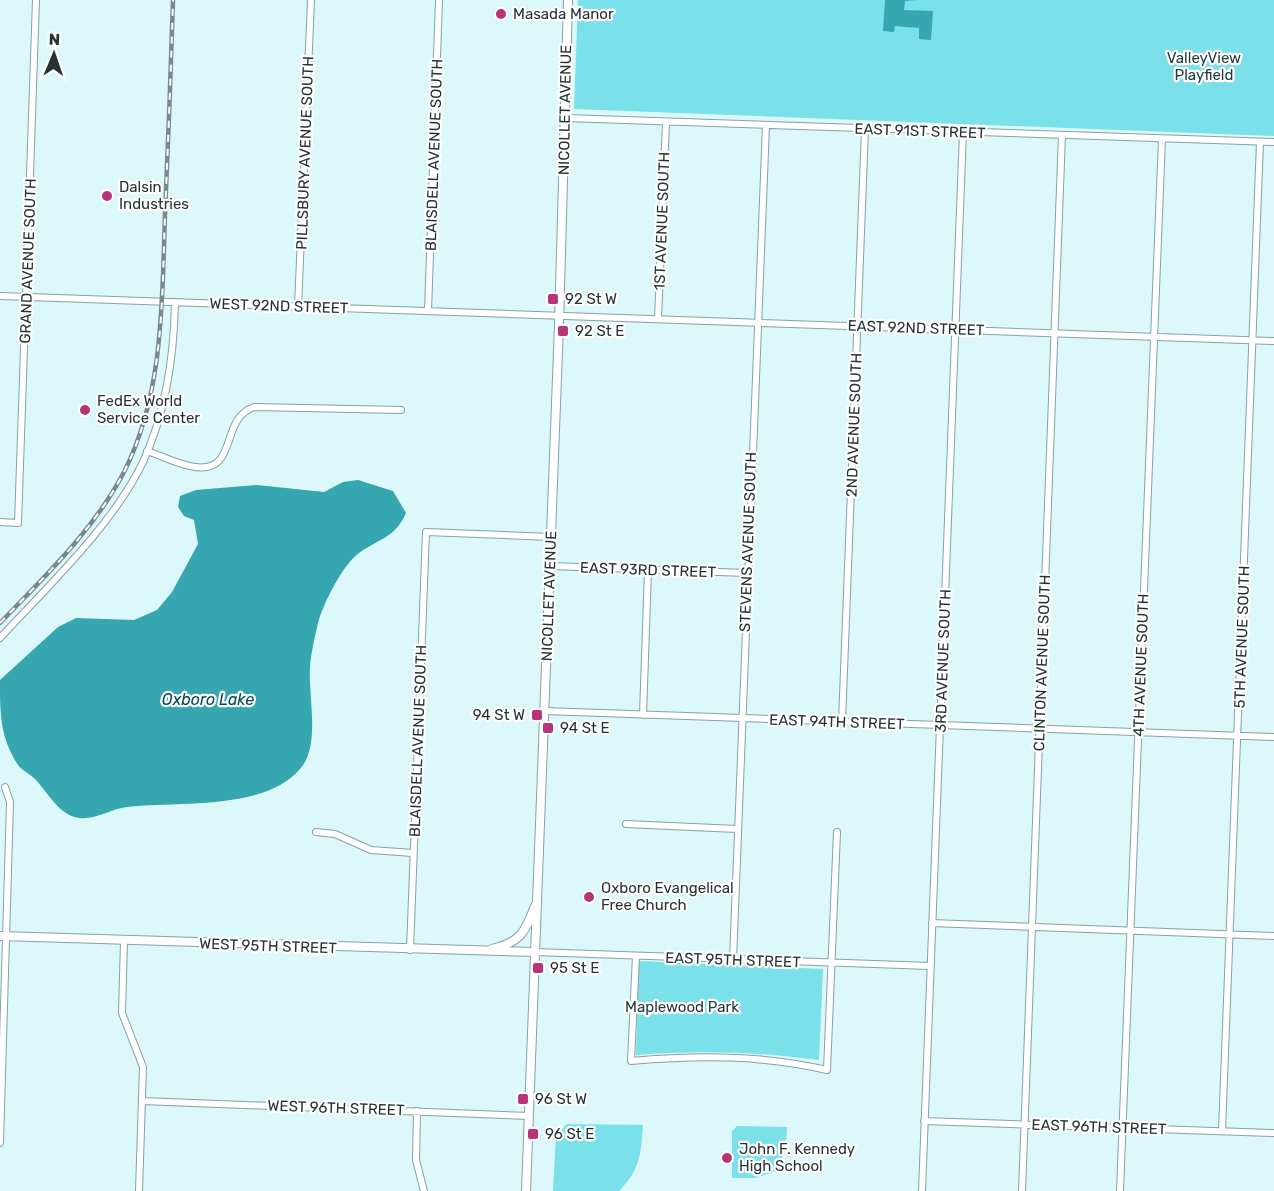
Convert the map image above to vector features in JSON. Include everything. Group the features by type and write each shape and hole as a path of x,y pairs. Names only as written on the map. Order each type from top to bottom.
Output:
{"main road":[{"name":"NICOLLET AVENUE","path":"526,1191 566,118 568,0"},
{"path":"481,952 515,941 526,928 537,900"},
{"name":"WEST 95TH STREET","path":"3,936 536,952"}],"street":[{"name":"GRAND AVENUE SOUTH","path":"0,522 18,523 36,0"},
{"name":"PILLSBURY AVENUE SOUTH","path":"298,307 311,0"},
{"name":"BLAISDELL AVENUE SOUTH","path":"428,311 439,0"},
{"name":"EAST 91ST STREET","path":"566,118 1274,142"},
{"name":"1ST AVENUE SOUTH","path":"658,319 666,122"},
{"name":"STEVENS AVENUE SOUTH","path":"734,960 741,718 766,125"},
{"name":"2ND AVENUE SOUTH","path":"842,722 865,129"},
{"name":"3RD AVENUE SOUTH","path":"921,1191 963,132"},
{"name":"CLINTON AVENUE SOUTH","path":"1022,1191 1062,135"},
{"name":"4TH AVENUE SOUTH","path":"1120,1191 1162,139"},
{"name":"5TH AVENUE SOUTH","path":"1222,1131 1260,142"},
{"name":"WEST 92ND STREET","path":"0,296 559,315"},
{"path":"0,639 95,533 136,475 147,450 171,367 176,302"},
{"name":"EAST 92ND STREET","path":"559,315 1274,341"},
{"path":"147,450 195,467 212,465 225,454 234,422 239,415 254,407 401,411"},
{"name":"BLAISDELL AVENUE SOUTH","path":"410,950 426,532 551,537"},
{"name":"EAST 93RD STREET","path":"550,566 747,573"},
{"path":"643,715 648,570"},
{"name":"EAST 94TH STREET","path":"544,711 1274,737"},
{"path":"0,1143 3,936 10,802 5,787"},
{"path":"626,825 737,829"},
{"path":"316,832 335,834 370,850 413,853"},
{"path":"636,956 631,1061 729,1055 795,1063 827,1070 837,832"},
{"path":"932,923 1274,936"},
{"path":"124,941 122,1013 143,1066 139,1191"},
{"name":"EAST 95TH STREET","path":"536,952 930,966"},
{"name":"WEST 96TH STREET","path":"142,1101 529,1116"},
{"path":"417,1111 416,1160 424,1191"},
{"name":"EAST 96TH STREET","path":"924,1121 1274,1133"}],"green space":[{"name":"ValleyView Playfield","path":"578,0 1274,0 1274,136 574,109"},
{"name":"Maplewood Park","path":"639,961 823,969 819,1060 728,1053 636,1055"},
{"path":"567,1124 643,1125 638,1161 631,1176 619,1191 553,1191 556,1135"},
{"path":"737,1126 787,1127 786,1146 777,1171 755,1178 732,1178 732,1131"}],"water":[{"path":"885,0 918,0 905,1 904,10 933,11 931,40 919,39 919,28 895,26 894,32 883,31"},
{"name":"Oxboro Lake","path":"358,480 393,491 406,513 392,533 353,558 340,575 324,606 318,623 311,661 312,734 306,759 300,769 284,782 265,792 243,798 127,807 82,818 74,817 62,810 34,778 20,767 4,735 0,680 58,627 76,618 134,620 157,610 172,592 198,544 194,520 184,516 178,507 180,496 196,490 257,485 324,492 343,482"}],"railway":[{"path":"0,623 51,570 98,514 124,472 147,410 154,378 161,313 173,0"}],"place":[{"name":"Masada Manor","path":"501,14"},
{"name":"Dalsin Industries","path":"107,196"},
{"name":"92 St W","path":"553,299"},
{"name":"92 St E","path":"563,331"},
{"name":"FedEx World Service Center","path":"85,410"},
{"name":"94 St W","path":"537,715"},
{"name":"94 St E","path":"548,728"},
{"name":"Oxboro Evangelical Free Church","path":"589,897"},
{"name":"95 St E","path":"538,968"},
{"name":"96 St W","path":"523,1099"},
{"name":"96 St E","path":"533,1134"},
{"name":"John F. Kennedy High School","path":"727,1158"}]}
